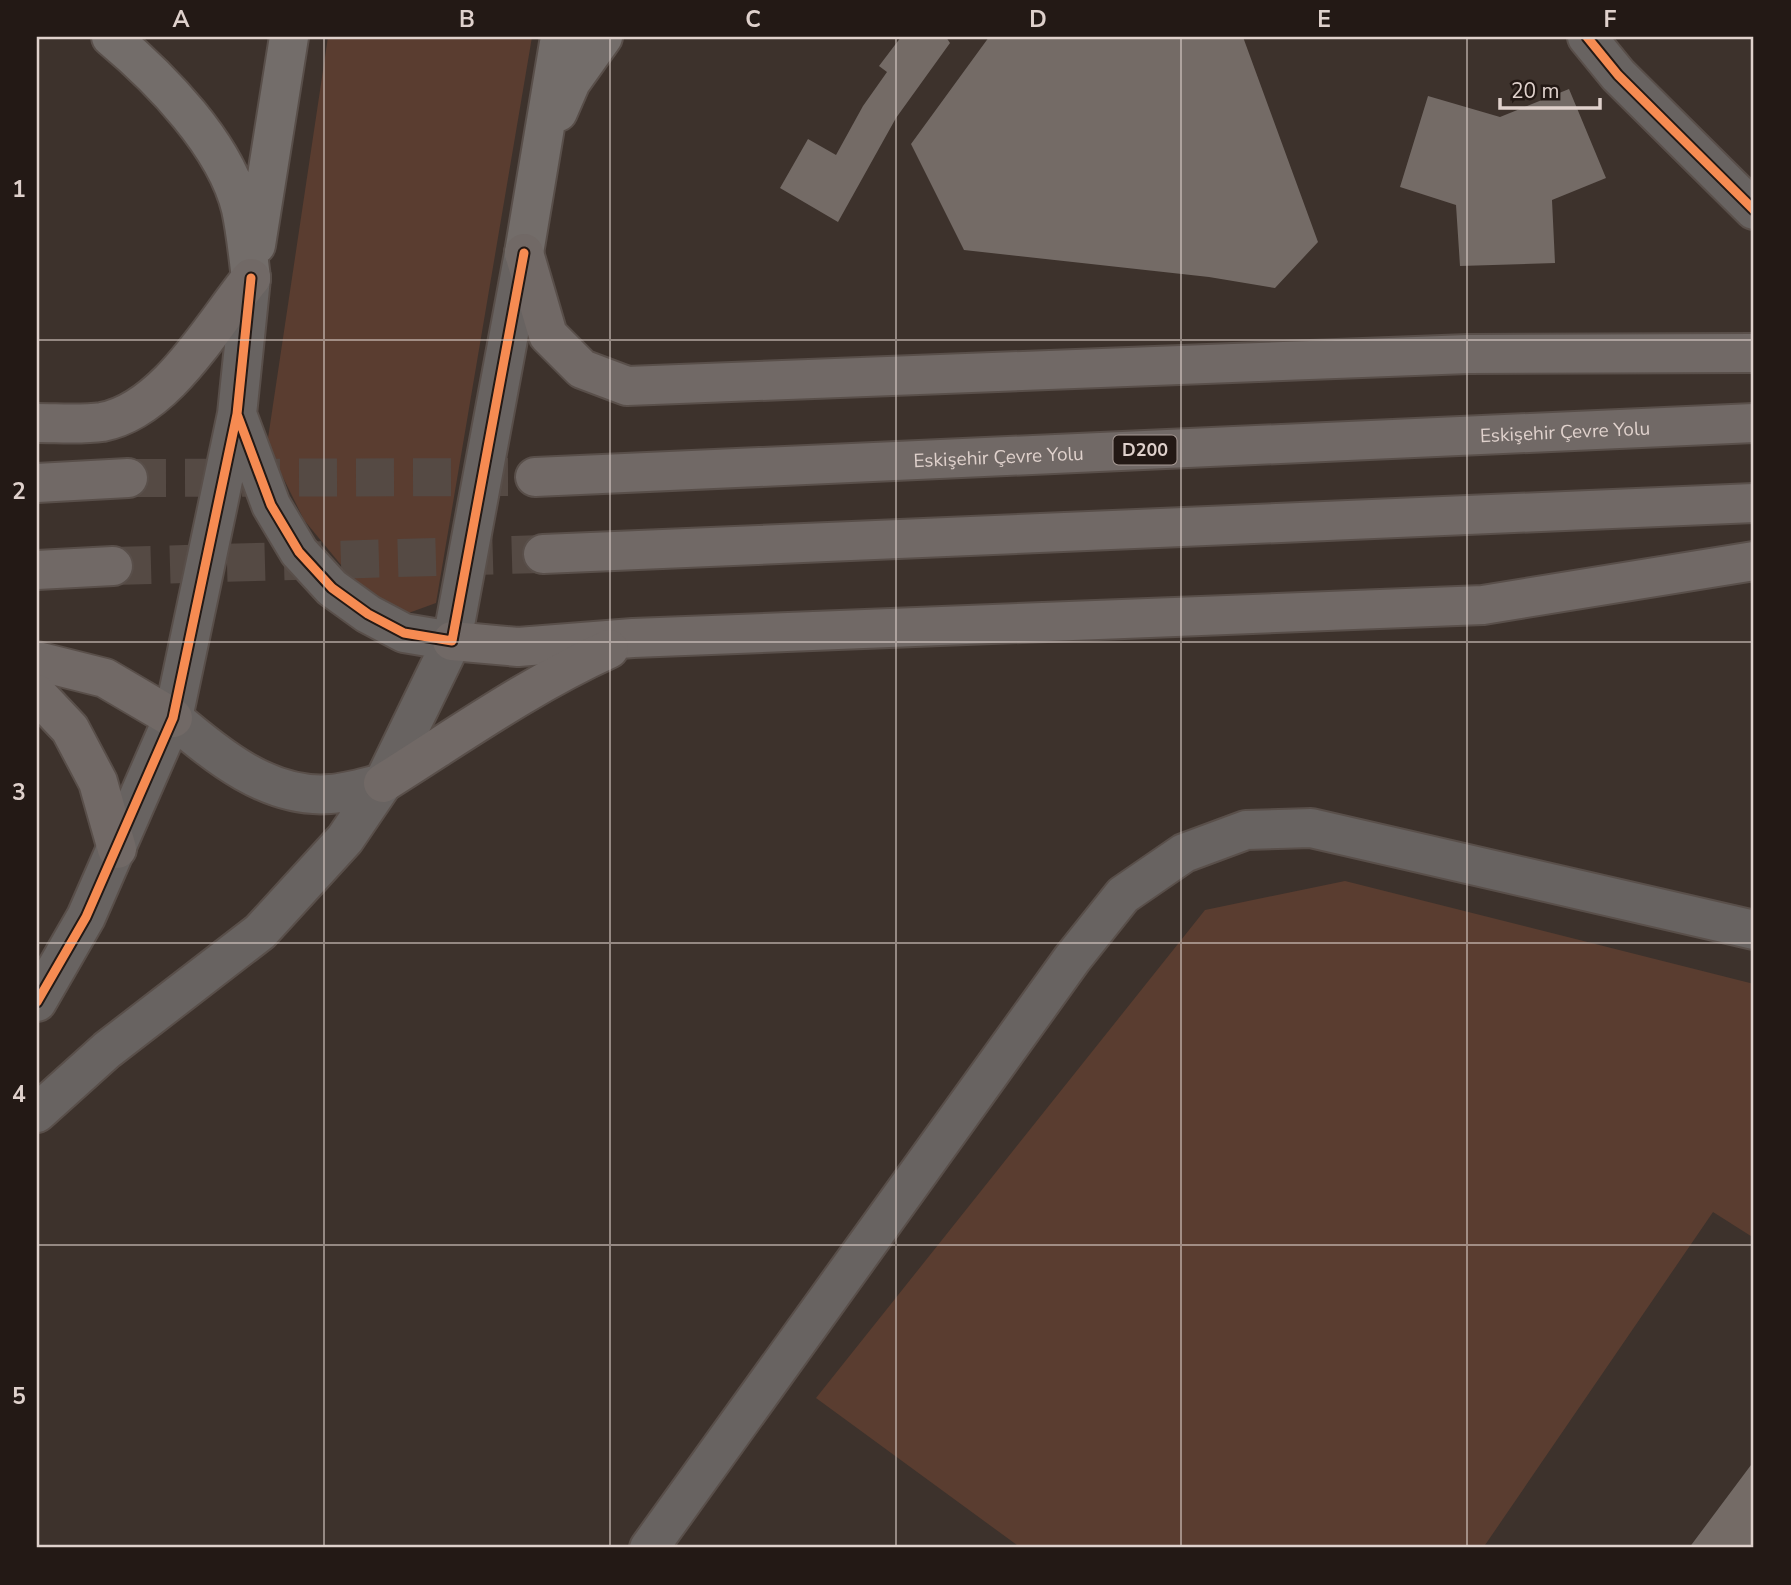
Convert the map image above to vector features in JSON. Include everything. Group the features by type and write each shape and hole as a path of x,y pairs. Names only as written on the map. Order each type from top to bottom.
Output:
{"highway":[{"path":"524,253 548,335 582,369 627,386 1468,354 1747,348"},
{"path":"37,423 103,421 150,401 185,363 251,278"},
{"name":"Eskişehir Çevre Yolu","path":"535,477 1754,423"},
{"path":"37,483 128,478"},
{"path":"543,554 1754,503"},
{"path":"452,640 518,647 633,638 1483,605 1754,561"},
{"path":"37,570 113,566"},
{"path":"383,783 484,716 557,673 633,638"},
{"path":"37,661 105,678 173,718"},
{"path":"37,694 70,729 98,782 117,849"}],"main road":[{"path":"111,37 151,71 214,148 241,207 251,278"},
{"path":"251,278 289,37"},
{"path":"524,253 560,37"},
{"path":"538,159 571,82 603,37"}],"street":[{"path":"1587,37 1618,75 1754,210"},
{"path":"37,1114 107,1050 260,932 345,839 383,783 452,640 524,253"},
{"path":"37,1002 86,917 173,718 237,414 251,278"},
{"path":"237,414 271,505 299,552 332,588 368,614 404,633 452,640"},
{"path":"173,718 205,746 244,771 286,790 329,794 383,783"},
{"path":"649,1548 1072,959 1123,895 1184,853 1246,830 1311,828 1754,930"}],"shaded area":[{"path":"328,37 532,37 436,603 403,615 360,588 304,520 267,445"},
{"path":"1345,881 1754,984 1754,1238 1713,1212 1483,1548 1021,1548 816,1398 1205,910"}],"building":[{"path":"901,37 946,37 950,43 896,118 838,222 780,188 808,139 836,155 863,106 887,72 879,66"},
{"path":"989,37 1243,37 1318,242 1275,288 1209,277 964,250 911,144"},
{"path":"1569,89 1606,178 1552,200 1555,263 1460,266 1456,205 1400,187 1428,96 1500,117"},
{"path":"1754,1461 1754,1548 1689,1548"}],"tunnel":[{"path":"128,478 535,477"},
{"path":"113,566 543,554"}],"cycle path":[{"path":"1587,37 1618,75 1754,210"},
{"path":"251,278 237,414 271,505 299,552 332,588 368,614 404,633 452,641 524,253"},
{"path":"37,1002 86,917 173,718 237,414"}]}
